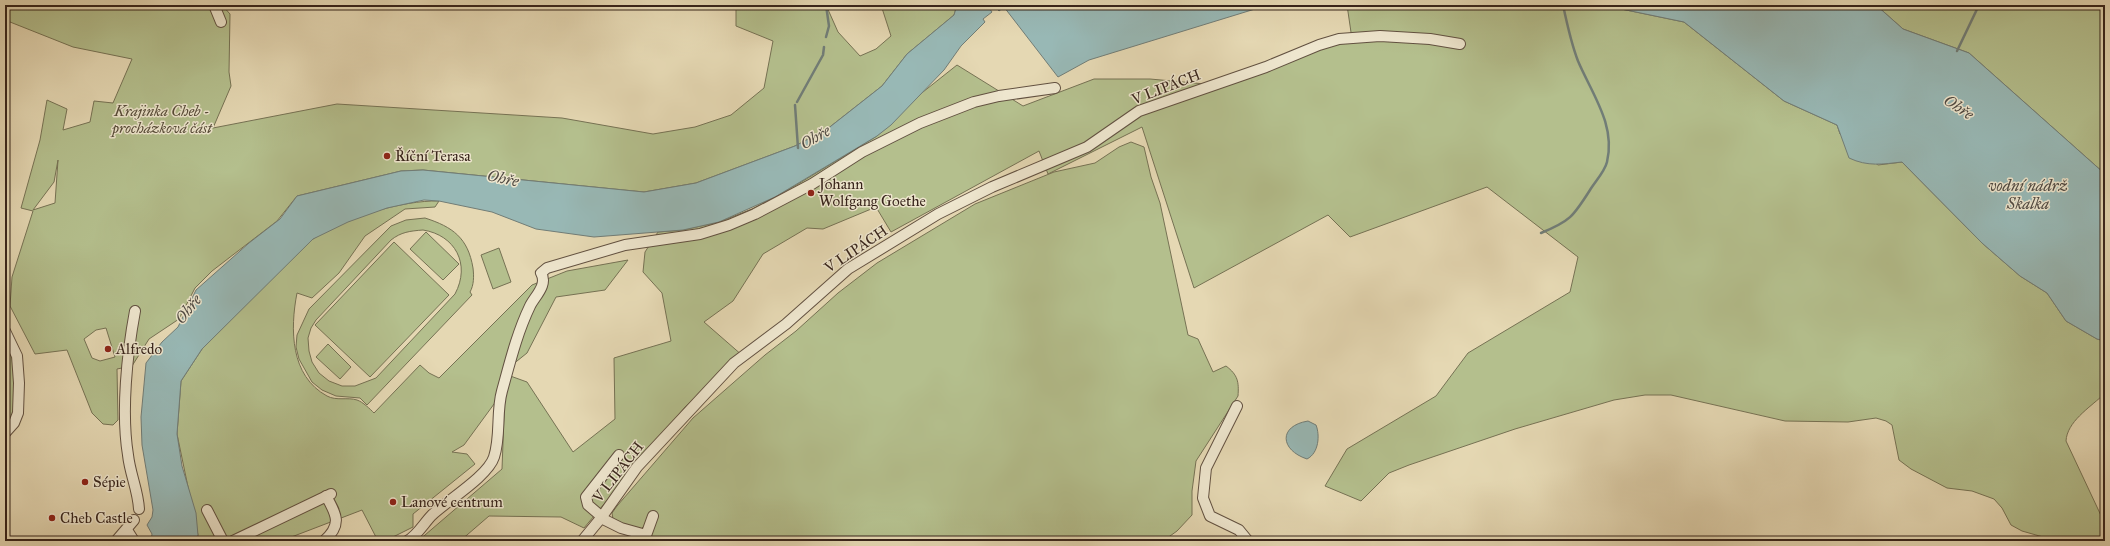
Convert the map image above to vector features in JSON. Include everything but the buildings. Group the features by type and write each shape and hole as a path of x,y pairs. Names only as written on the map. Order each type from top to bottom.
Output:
{"street":[{"path":"214,5 221,22"},
{"name":"V LIPÁCH","path":"582,541 602,517 637,467 734,363 786,324 848,269 938,214 985,190 1087,147 1139,111 1213,84 1266,67 1319,45 1339,40 1380,36 1430,39 1460,44"},
{"path":"407,541 447,501 481,475 491,465 495,456 499,401 520,328 531,304 542,286 543,279 541,273 551,266 625,245 700,234 729,226 812,184 862,152 920,123 974,102 999,96 1055,88"},
{"path":"135,311 128,356 126,430 128,456 138,494 139,509"},
{"path":"5,332 17,356 19,408 14,423 5,433"},
{"path":"1237,406 1206,468 1203,498 1210,516 1239,530 1248,541"},
{"name":"V LIPÁCH","path":"602,517 588,505 586,496 619,455"},
{"path":"233,541 328,495 335,512 336,523 334,530 324,541"},
{"path":"207,510 223,541"},
{"path":"602,517 621,528 645,538 653,516"},
{"path":"116,541 134,520"},
{"path":"127,530 134,541"}],"green space":[{"name":"Krajinka Cheb - procházková část","path":"7,5 222,5 230,14 229,72 231,86 213,128 337,104 562,118 653,134 695,127 731,115 764,88 773,41 736,26 736,5 826,5 838,32 860,56 876,49 891,36 881,5 957,5 954,15 907,54 882,86 826,130 795,146 696,183 644,192 423,170 401,171 297,196 277,221 212,271 195,288 179,319 149,339 132,366 117,369 118,420 113,425 103,424 92,413 67,350 35,354 10,306 12,277 33,211 21,208 40,140 47,100 67,109 63,130 90,122 94,101 113,103 132,59 73,47 5,20 5,8","holes":["58,160 55,203 33,210 54,182","106,328 115,357 100,361 92,358 84,339 96,330"]},
{"path":"1347,5 1602,5 1684,22 1784,101 1837,125 1840,134 1878,165 1902,162 1982,243 2020,276 2047,293 2066,321 2097,339 2105,341 2105,397 2102,396 2074,422 2067,434 2066,441 2105,524 2105,541 2057,541 2022,531 2011,525 2002,508 1994,499 1972,491 1947,488 1911,469 1899,460 1892,425 1886,421 1876,418 1848,422 1785,421 1671,395 1645,395 1614,400 1515,429 1409,465 1389,473 1361,501 1325,486 1347,449 1436,396 1468,353 1570,292 1578,257 1487,187 1350,237 1328,215 1194,288 1142,127 1048,174 1039,151 891,232 876,207 823,229 807,228 763,254 733,301 704,322 743,356 685,407 584,528 561,517 489,516 460,541 418,541 502,469 505,389 464,445 452,452 467,454 475,464 413,514 413,527 385,541 378,541 362,510 281,541 196,541 198,535 177,434 181,381 202,349 297,253 311,240 341,224 357,217 391,207 424,201 439,201 435,207 405,209 365,236 339,273 312,298 297,293 294,336 299,364 306,377 315,387 327,396 357,400 374,413 420,365 429,373 439,378 532,285 567,271 628,260 605,290 556,297 527,353 502,373 527,382 573,452 615,419 614,358 671,341 662,293 643,272 645,252 658,232 683,230 719,222 752,209 798,184 877,136 923,92 957,65 1023,106 1094,79 1150,79 1216,85 1321,47 1352,39"},
{"path":"1876,5 2105,5 2105,174 1969,53 1903,29"},
{"path":"1131,142 1144,147 1151,177 1160,203 1188,335 1198,339 1213,372 1226,366 1233,373 1238,383 1238,396 1196,461 1192,491 1192,515 1177,531 1163,541 652,541 645,525 641,529 627,526 613,519 612,513 617,506 693,418 765,355 796,331 838,293 877,263 975,204 1054,172 1095,163 1119,147"},
{"path":"425,218 444,225 458,235 463,241 471,258 474,274 470,292 472,295 367,405 360,398 336,396 322,390 312,382 299,359 296,347 297,335 309,309 391,226 406,220","holes":["423,230 444,238 457,253 461,272 460,283 455,294 376,378 355,386 342,386 329,381 319,373 312,362 309,351 308,338 311,328 316,320 391,240 398,235 410,231"]},
{"path":"426,232 459,264 443,280 410,249"},
{"path":"394,242 449,295 370,377 315,325"},
{"path":"499,248 511,282 493,289 481,255"},
{"path":"5,343 17,356 18,413 5,433"},
{"path":"328,344 351,367 340,379 316,357"}],"water":[{"name":"Ohře","path":"957,5 987,5 992,12 983,19 985,22 961,46 944,70 891,125 877,136 775,197 719,222 683,230 594,237 536,229 492,212 439,201 424,200 387,208 348,222 313,239 202,349 181,381 177,434 182,466 196,513 198,535 196,541 151,541 152,534 147,525 152,517 153,510 142,445 141,417 146,363 162,342 178,327 196,290 249,243 280,219 297,196 401,171 423,170 644,192 696,183 795,146 826,130 882,86 907,54 954,15"},
{"path":"994,5 1268,5 1089,60 1058,77 1004,7 999,11"},
{"name":"vodní nádrž Skalka","path":"1602,5 1876,5 1903,29 1969,53 2105,174 2105,341 2097,339 2066,321 2047,293 2020,276 1982,243 1902,162 1869,164 1849,158 1837,125 1784,101 1684,22"},
{"path":"1308,421 1316,425 1318,444 1314,453 1307,459 1298,455 1292,450 1286,438 1287,433 1291,428"}],"waterway":[{"path":"826,5 829,26 826,37"},
{"path":"1541,233 1565,221 1575,212 1604,169 1607,162 1609,148 1605,122 1596,98 1578,61 1569,33 1563,5"},
{"path":"1957,51 1979,5"},
{"path":"797,102 823,55 824,47"},
{"name":"Ohře","path":"795,105 798,148"}],"place":[{"name":"Říční Terasa","path":"387,156"},
{"name":"Johann Wolfgang Goethe","path":"811,193"},
{"name":"Alfredo","path":"108,349"},
{"name":"Sépie","path":"85,482"},
{"name":"Lanové centrum","path":"393,502"},
{"name":"Cheb Castle","path":"52,518"}]}
